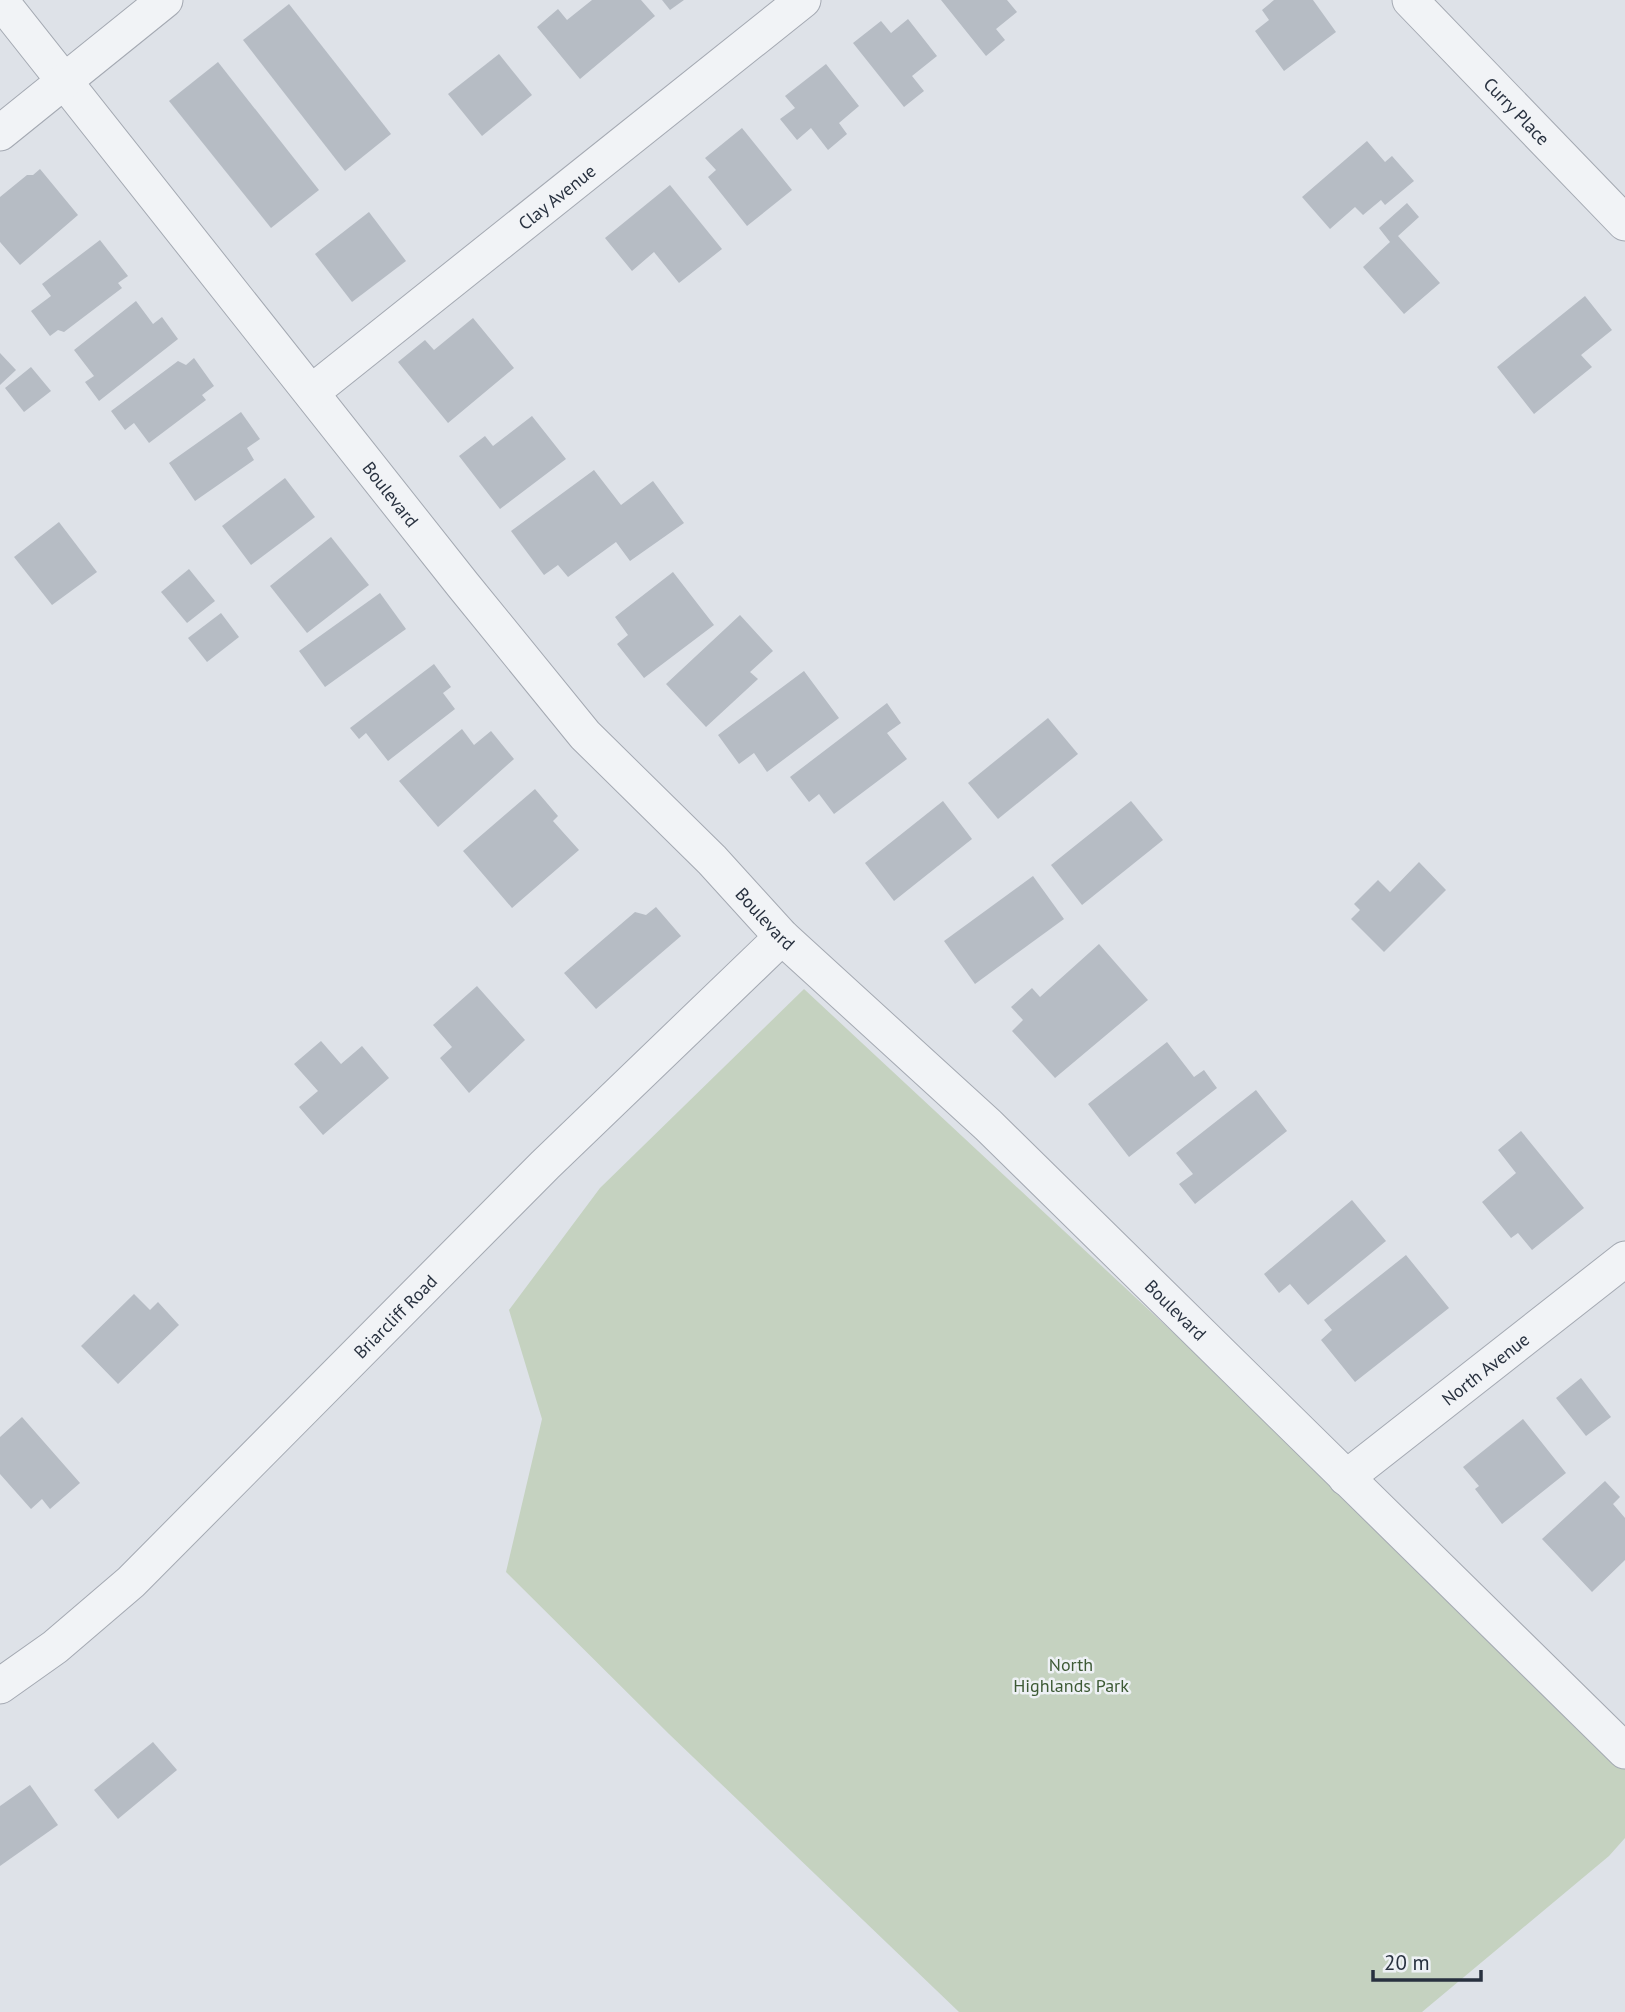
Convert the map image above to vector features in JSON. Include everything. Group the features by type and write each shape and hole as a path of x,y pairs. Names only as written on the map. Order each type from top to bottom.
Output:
{"street":[{"name":"Boulevard","path":"0,0 584,735 712,860 782,937 988,1125 1625,1751"},
{"path":"0,133 165,0"},
{"name":"Clay Avenue","path":"312,392 803,0"},
{"name":"Curry Place","path":"1410,0 1625,223"},
{"name":"Briarcliff Road","path":"0,1686 55,1647 131,1582 545,1165 782,937"},
{"name":"North Avenue","path":"1346,1478 1625,1259"}],"green space":[{"name":"North Highlands Park","path":"804,989 1625,1753 1625,1838 1609,1856 1422,2012 959,2012 669,1734 506,1572 542,1419 509,1310 600,1188"}],"building":[{"path":"592,0 641,0 655,16 580,79 537,27 558,9 567,20"},
{"path":"662,0 684,0 670,10"},
{"path":"941,0 1007,0 1017,12 996,29 1005,40 986,56"},
{"path":"1274,0 1313,0 1336,32 1284,71 1255,31 1269,20 1262,10"},
{"path":"289,4 391,134 345,171 243,40"},
{"path":"908,19 937,56 912,76 924,91 904,107 853,43 881,21 891,33"},
{"path":"499,54 532,95 482,136 448,94"},
{"path":"218,62 319,190 271,228 169,101"},
{"path":"826,64 859,106 839,123 847,134 828,150 811,128 797,140 780,119 795,108 785,96"},
{"path":"742,128 792,190 747,226 708,177 716,170 705,158"},
{"path":"1367,141 1385,162 1392,156 1414,181 1385,205 1381,200 1363,215 1355,207 1330,229 1302,197"},
{"path":"40,169 78,215 20,265 0,242 0,197 27,175 33,175"},
{"path":"670,185 722,249 679,283 654,252 632,271 605,238"},
{"path":"1407,203 1419,217 1398,236 1440,283 1404,314 1363,267 1390,242 1379,228"},
{"path":"369,212 406,261 352,302 315,254"},
{"path":"100,240 128,276 118,283 122,288 64,332 58,330 50,336 31,311 51,296 42,284"},
{"path":"1585,296 1612,330 1581,355 1592,367 1534,414 1497,367"},
{"path":"136,301 153,324 162,317 178,339 99,401 85,382 94,376 74,350"},
{"path":"473,318 514,368 448,423 398,362 425,340 434,350"},
{"path":"0,353 16,370 0,385"},
{"path":"194,358 214,386 202,395 206,400 149,443 134,423 125,430 111,411 178,361 186,365"},
{"path":"31,367 51,391 24,412 5,388"},
{"path":"241,412 260,439 247,448 254,460 195,501 169,463"},
{"path":"532,416 566,459 500,509 459,456 485,436 493,446"},
{"path":"594,470 621,505 653,481 684,523 630,561 616,542 568,577 558,565 544,575 511,531"},
{"path":"285,478 315,517 251,565 222,526"},
{"path":"59,522 97,572 52,605 14,557"},
{"path":"331,537 369,585 307,633 270,586"},
{"path":"189,569 215,601 187,623 161,592"},
{"path":"673,572 714,625 644,678 617,644 628,635 615,617"},
{"path":"380,593 406,629 325,687 299,651"},
{"path":"221,613 239,637 207,662 188,638"},
{"path":"740,615 773,651 750,672 758,679 706,727 666,684"},
{"path":"434,664 451,687 443,693 455,709 388,761 366,733 359,739 350,728"},
{"path":"804,671 839,718 767,772 754,753 739,764 718,735"},
{"path":"887,703 901,723 887,733 907,759 834,814 819,794 809,802 790,777"},
{"path":"1048,718 1078,754 998,819 968,783"},
{"path":"462,729 474,745 491,731 514,759 438,827 399,781"},
{"path":"535,789 558,816 553,821 579,850 512,908 463,851"},
{"path":"943,801 972,839 894,901 865,863"},
{"path":"1131,801 1163,840 1082,905 1051,865"},
{"path":"1419,862 1446,890 1384,952 1351,919 1360,910 1354,904 1378,880 1390,892"},
{"path":"1033,876 1064,919 975,984 944,941"},
{"path":"656,907 681,936 596,1009 564,973 635,912 646,915"},
{"path":"1099,944 1148,1000 1055,1078 1012,1031 1023,1020 1011,1007 1032,988 1040,997"},
{"path":"477,986 525,1040 469,1093 440,1058 452,1047 433,1025"},
{"path":"321,1041 341,1064 362,1046 389,1078 323,1135 299,1107 318,1091 294,1064"},
{"path":"1167,1042 1194,1077 1204,1070 1217,1088 1129,1157 1088,1104"},
{"path":"1256,1090 1287,1131 1195,1204 1179,1184 1193,1174 1176,1153"},
{"path":"1521,1131 1584,1208 1532,1250 1518,1233 1511,1238 1482,1202 1516,1173 1498,1150"},
{"path":"1352,1200 1386,1241 1308,1305 1290,1284 1279,1293 1264,1274"},
{"path":"1406,1255 1449,1308 1355,1382 1321,1340 1332,1330 1324,1320"},
{"path":"134,1294 150,1310 158,1302 179,1325 118,1384 81,1346"},
{"path":"1581,1378 1611,1417 1586,1436 1556,1398"},
{"path":"22,1417 80,1483 50,1509 42,1499 31,1509 0,1474 0,1437"},
{"path":"1523,1419 1566,1473 1502,1524 1475,1489 1479,1486 1463,1467"},
{"path":"1605,1481 1620,1497 1613,1504 1625,1518 1625,1560 1592,1592 1542,1539"},
{"path":"153,1742 177,1770 118,1819 94,1790"},
{"path":"30,1785 58,1825 0,1866 0,1806"}]}
